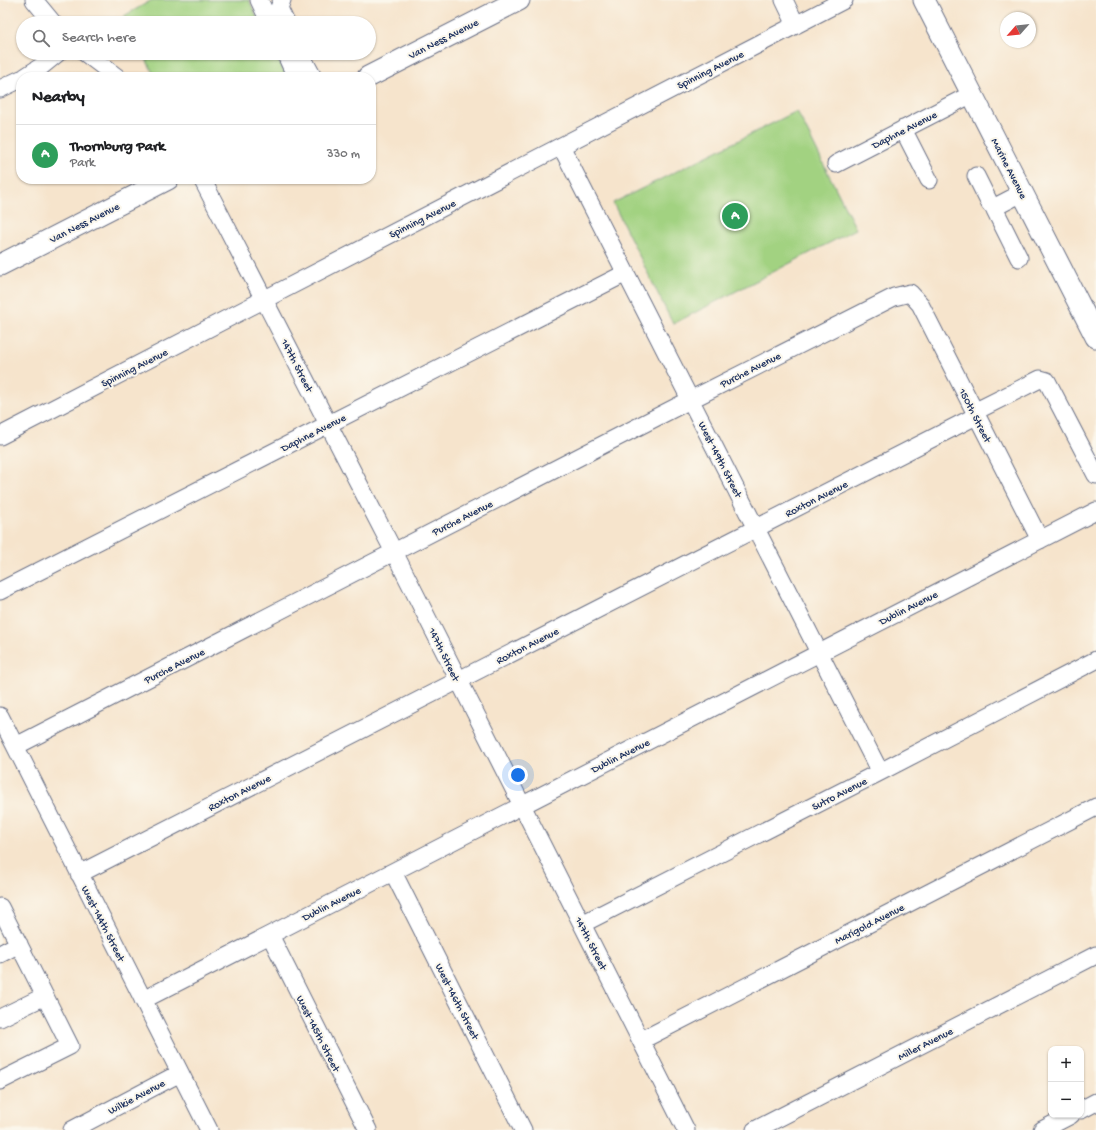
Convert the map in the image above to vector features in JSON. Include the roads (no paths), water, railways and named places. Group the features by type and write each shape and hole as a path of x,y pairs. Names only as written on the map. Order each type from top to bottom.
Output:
{"main road":[{"name":"Van Ness Avenue","path":"376,73 519,0"},
{"name":"Marine Avenue","path":"924,0 1096,337"},
{"name":"Van Ness Avenue","path":"0,265 158,184"}],"street":[{"path":"34,0 47,16"},
{"path":"259,0 267,16"},
{"path":"282,0 278,8 282,16"},
{"path":"784,0 796,24"},
{"name":"Spinning Avenue","path":"0,436 796,24 824,4 844,0"},
{"path":"33,72 49,60"},
{"path":"94,60 110,72"},
{"path":"288,60 294,72"},
{"path":"304,60 310,72"},
{"path":"0,89 16,81"},
{"name":"Daphne Avenue","path":"836,164 972,94"},
{"path":"903,129 929,180"},
{"name":"West 149th Street","path":"561,146 880,772"},
{"path":"976,176 990,204 997,206 1022,193"},
{"name":"147th Street","path":"205,184 394,552 642,1040 686,1130"},
{"path":"997,206 995,210 1019,258"},
{"name":"Daphne Avenue","path":"0,591 626,273"},
{"name":"Purche Avenue","path":"16,746 690,400 894,297 910,293"},
{"name":"150th Street","path":"910,293 920,304 1040,540"},
{"name":"Roxton Avenue","path":"79,874 756,528 1040,379 1046,381 1096,475"},
{"name":"Dublin Avenue","path":"143,1000 1096,511"},
{"name":"Sutro Avenue","path":"582,924 1096,660"},
{"name":"West 144th Street","path":"0,716 209,1130"},
{"name":"Marigold Avenue","path":"642,1040 1096,807"},
{"name":"West 146th Street","path":"392,872 523,1130"},
{"path":"0,909 70,1046 0,1081"},
{"name":"West 145th Street","path":"270,935 368,1130"},
{"path":"0,954 19,944"},
{"name":"Miller Avenue","path":"755,1130 1096,955"},
{"path":"0,1018 45,996"},
{"name":"Wilkie Avenue","path":"72,1130 180,1073"},
{"path":"1084,1108 1096,1102"},
{"path":"1042,1130 1065,1118"}],"place":[{"name":"Thornburg Park","path":"735,216"}]}
